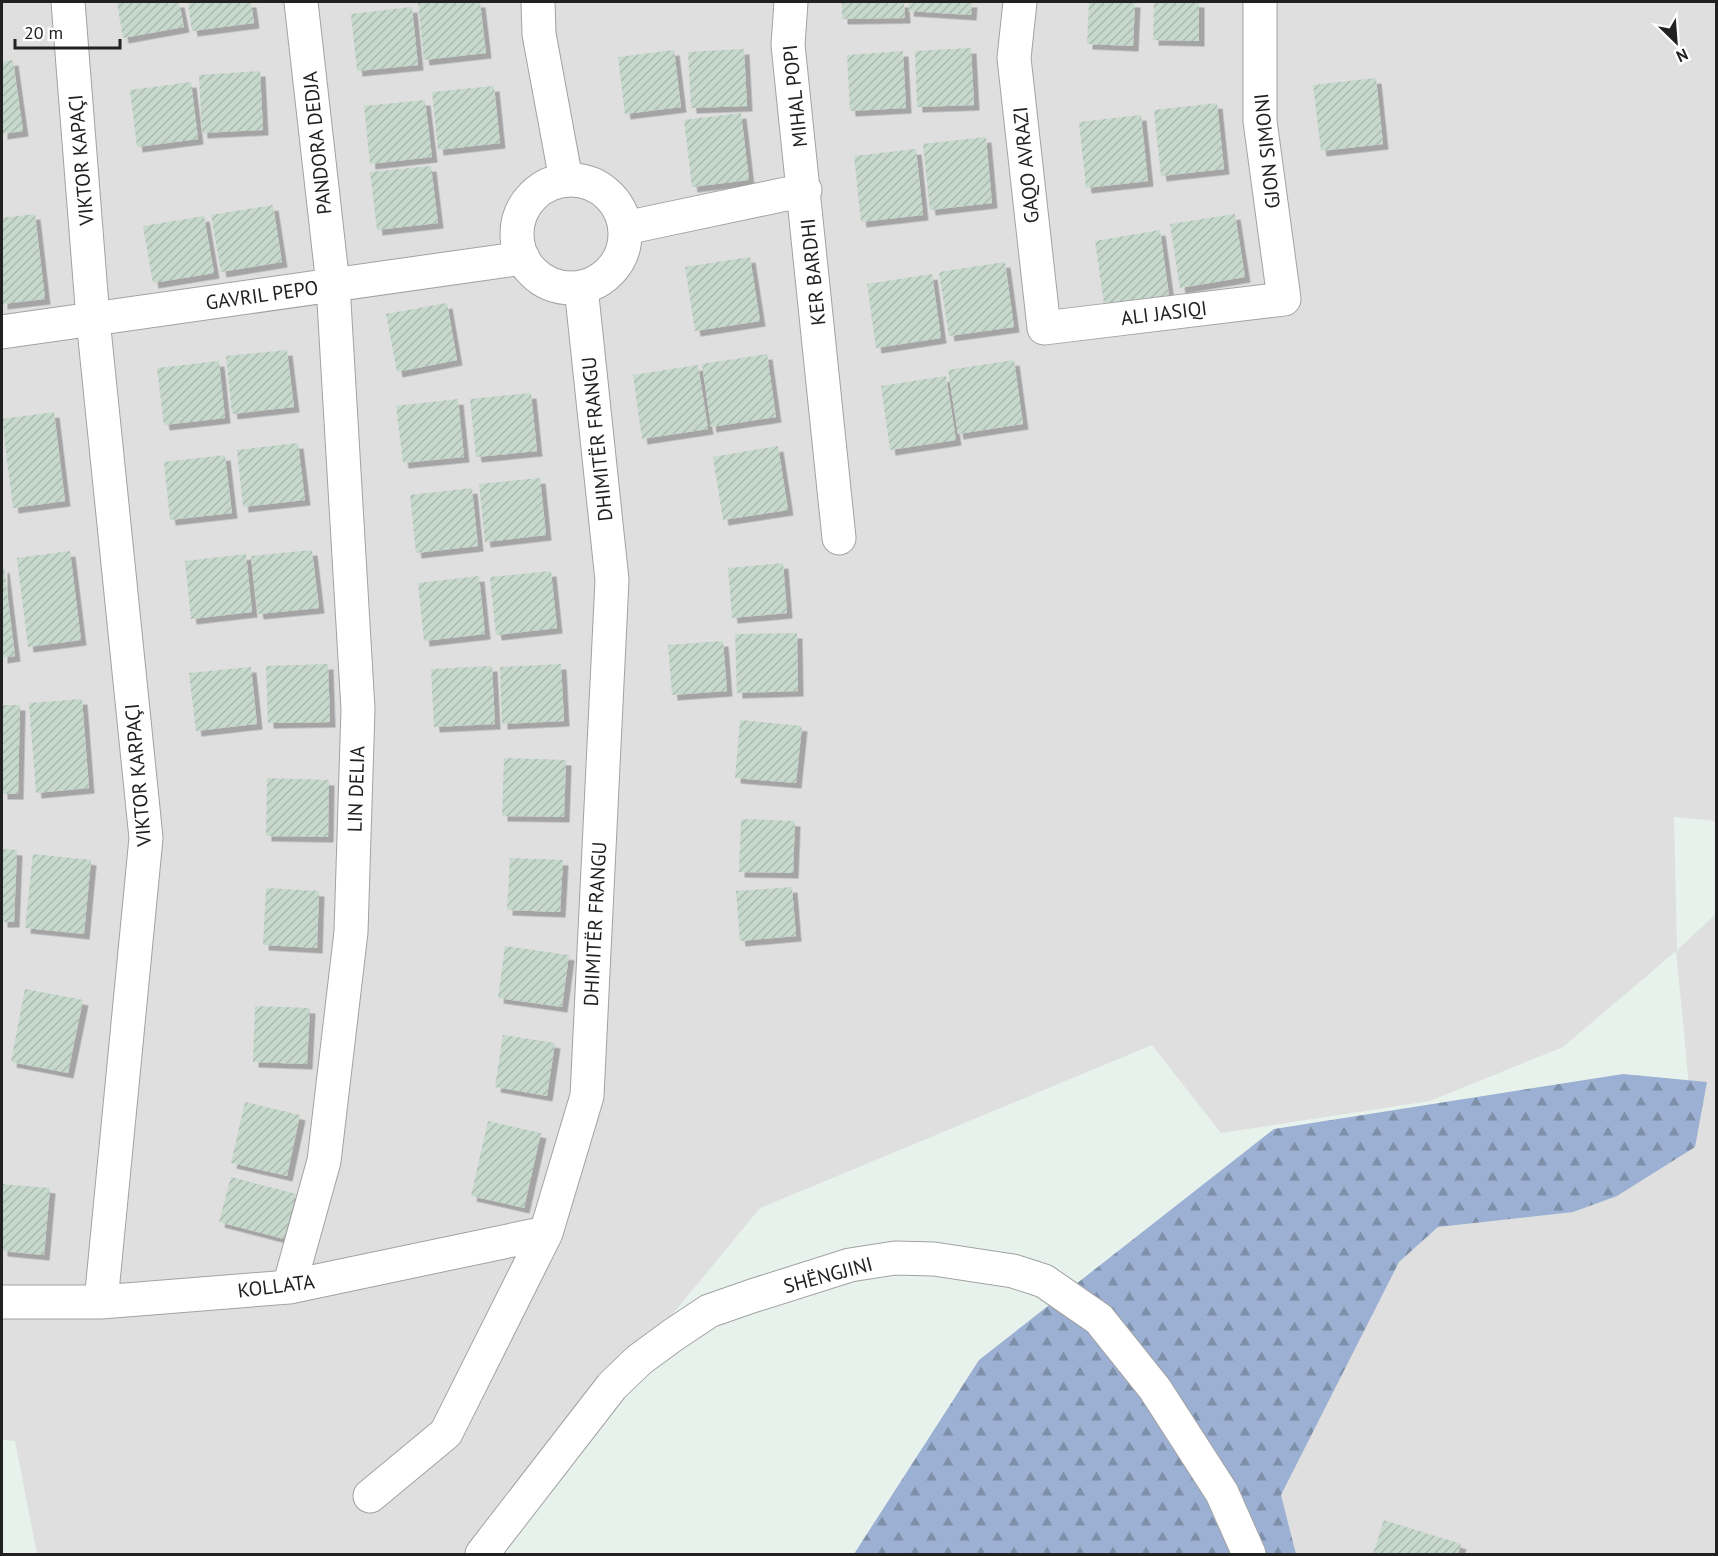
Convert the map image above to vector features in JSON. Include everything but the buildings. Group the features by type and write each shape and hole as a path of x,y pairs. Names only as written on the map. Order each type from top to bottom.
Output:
{"street":[{"name":"VIKTOR KAPAÇI","path":"68,2 93,319"},
{"name":"PANDORA DEDJA","path":"301,2 333,285"},
{"path":"538,2 539,34 566,180"},
{"name":"MIHAL POPI","path":"791,2 788,45 805,190"},
{"name":"GAQO AVRAZI","path":"1020,2 1014,58 1044,328"},
{"name":"GJON SIMONI","path":"1260,2 1260,121 1284,299"},
{"path":"566,180 583,182 599,188 611,198 621,212 625,228 625,244 619,260 609,273 596,282 581,287 564,287 547,282 533,272 523,258 518,242 518,225 524,208 535,194 550,185 566,180"},
{"name":"KER BARDHI","path":"625,228 805,190 839,538"},
{"name":"GAVRIL PEPO","path":"2,332 523,258"},
{"name":"LIN DELIA","path":"289,1287 324,1161 351,932 358,709 333,285"},
{"name":"DHIMITËR FRANGU","path":"370,1496 446,1433 546,1233 587,1096 612,580 581,287"},
{"name":"ALI JASIQI","path":"1044,328 1284,299"},
{"name":"VIKTOR KARPAÇI","path":"93,319 146,838 101,1302"},
{"name":"KOLLATA","path":"2,1302 101,1302 289,1287 546,1233"},
{"name":"SHËNGJINI","path":"482,1554 612,1386 639,1360 673,1335 709,1311 752,1296 850,1265 896,1258 934,1259 1013,1271 1044,1281 1099,1319 1155,1389 1222,1493 1249,1554"}],"shaded area":[{"path":"2,2 1716,2 1716,821 1674,817 1677,950 1716,914 1716,1554 1296,1554 1281,1495 1398,1262 1438,1227 1695,1147 1676,951 1563,1047 1430,1101 1221,1133 1152,1045 760,1208 475,1554 37,1554 15,1441 2,1440"}],"green space":[{"path":"1623,1074 1707,1082 1695,1147 1617,1196 1573,1212 1438,1227 1399,1262 1281,1495 1296,1554 854,1554 979,1360 1274,1129"}]}
